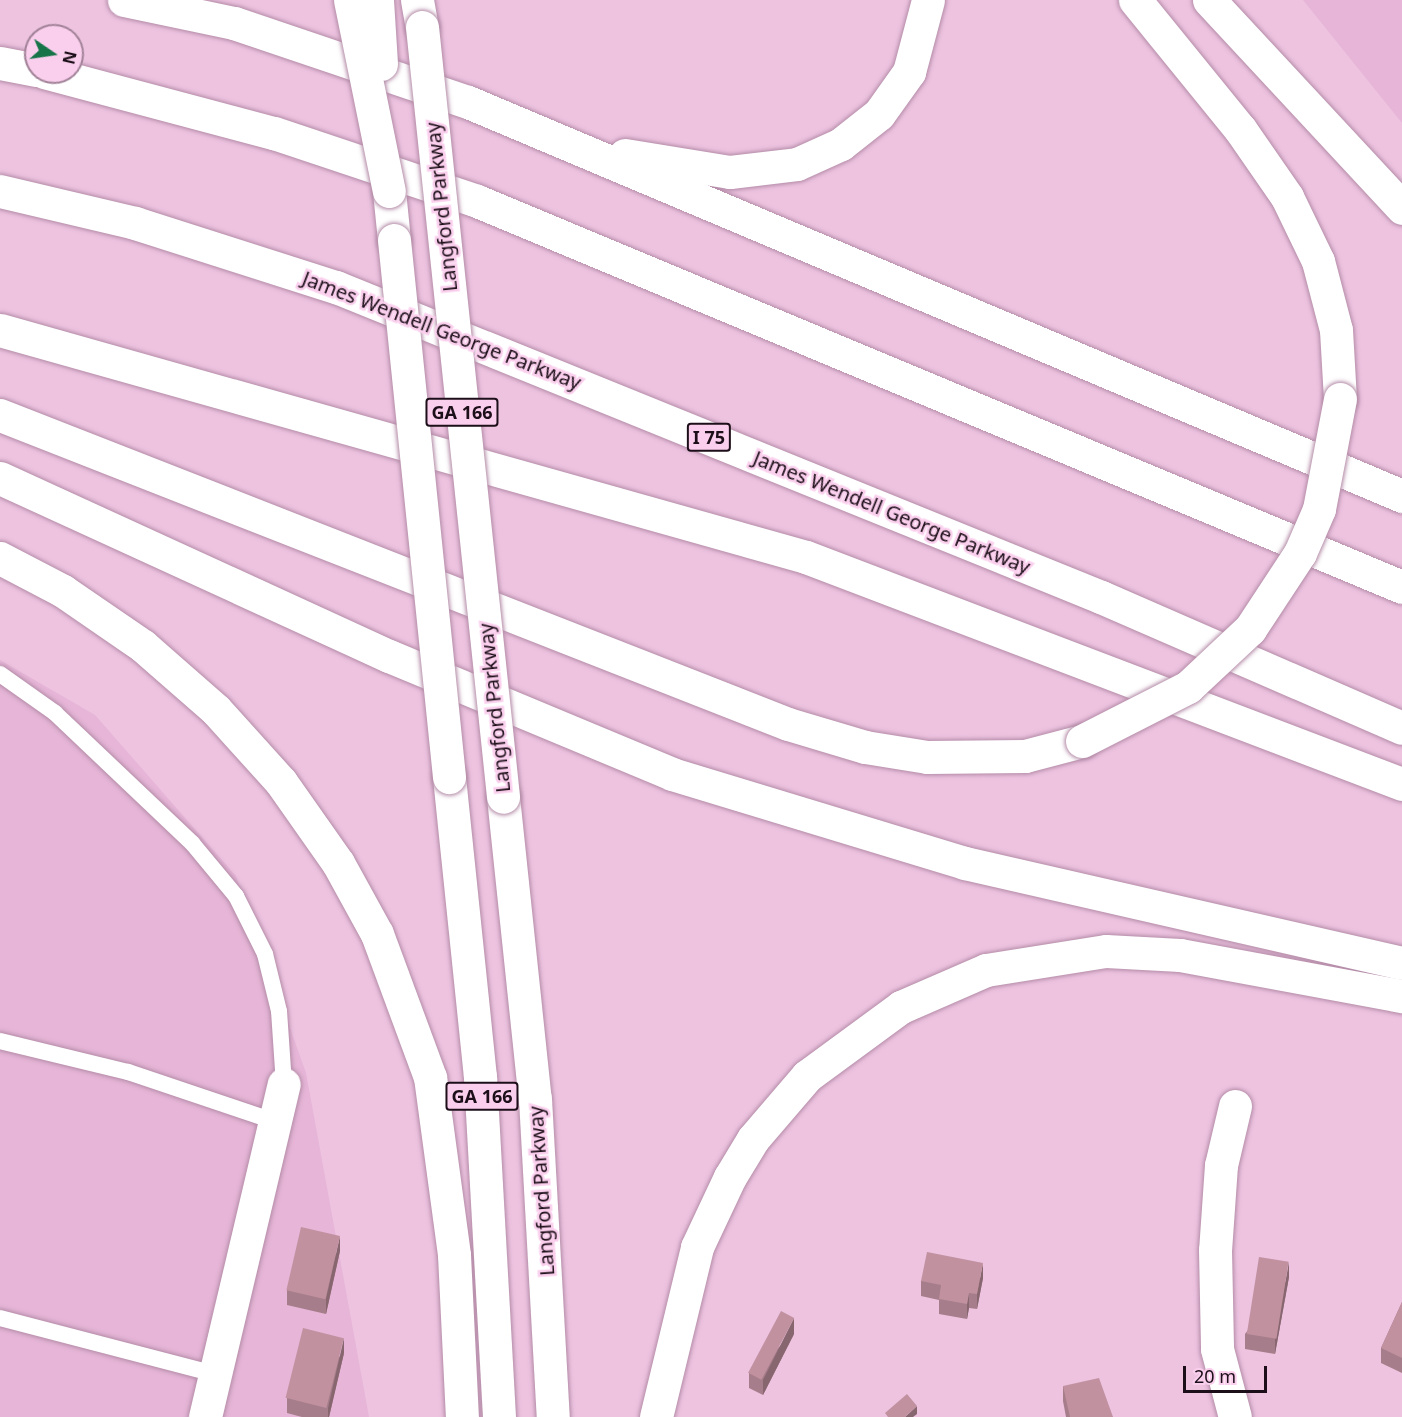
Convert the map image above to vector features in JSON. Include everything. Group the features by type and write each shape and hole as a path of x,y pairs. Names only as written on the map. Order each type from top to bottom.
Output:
{"main road":[{"path":"124,0 234,23"},
{"path":"177,0 234,23 468,102 1402,496"},
{"path":"350,0 389,191"},
{"name":"GA 166","path":"376,0 389,191 480,1077 499,1417"},
{"path":"557,140 730,172 797,164 841,144 879,114 909,72 928,0"},
{"path":"0,415 788,724 865,747 927,757 1025,756 1082,741 1188,687 1250,629 1300,553 1319,509 1340,399 1336,330 1318,261 1287,197 1240,129 1135,0"},
{"path":"1209,0 1402,208"},
{"name":"Langford Parkway","path":"420,9 535,1098 553,1417"},
{"path":"0,63 24,68"},
{"path":"84,83 274,133 487,205 1402,587"},
{"name":"James Wendell George Parkway","path":"0,191 135,223 336,287 1079,588 1402,728"},
{"path":"0,330 806,557 1402,784"},
{"path":"0,478 388,656 672,774 965,863 1402,963"},
{"path":"0,558 63,591 143,646 216,710 281,782 338,863 372,924 430,1077 454,1255 462,1417"},
{"path":"656,1417 697,1247 730,1177 753,1139 807,1076 901,1007 986,970 1106,951 1180,955 1402,996"},
{"path":"205,1417 277,1122 284,1084"},
{"path":"1235,1106 1221,1165 1215,1250 1217,1349 1235,1417"}],"lane":[{"path":"0,674 55,713 192,843 236,896 265,954 279,1011 284,1084"},
{"path":"0,1041 128,1072 277,1122"},
{"path":"0,1318 215,1374"}],"shaded area":[{"path":"1303,0 1402,0 1402,123"},
{"path":"0,660 95,715 236,876 306,1073 369,1417 0,1417"}],"building":[{"path":"301,1227 340,1236 325,1299 286,1290"},
{"path":"927,1252 983,1263 977,1294 969,1293 967,1304 939,1299 941,1285 921,1281"},
{"path":"1259,1257 1289,1262 1276,1339 1247,1334"},
{"path":"1402,1302 1402,1358 1381,1348"},
{"path":"781,1311 794,1318 761,1380 748,1373"},
{"path":"303,1328 344,1338 326,1408 286,1398"},
{"path":"1099,1378 1113,1417 1070,1417 1063,1386"},
{"path":"907,1394 917,1406 905,1417 888,1417 885,1413"}]}
